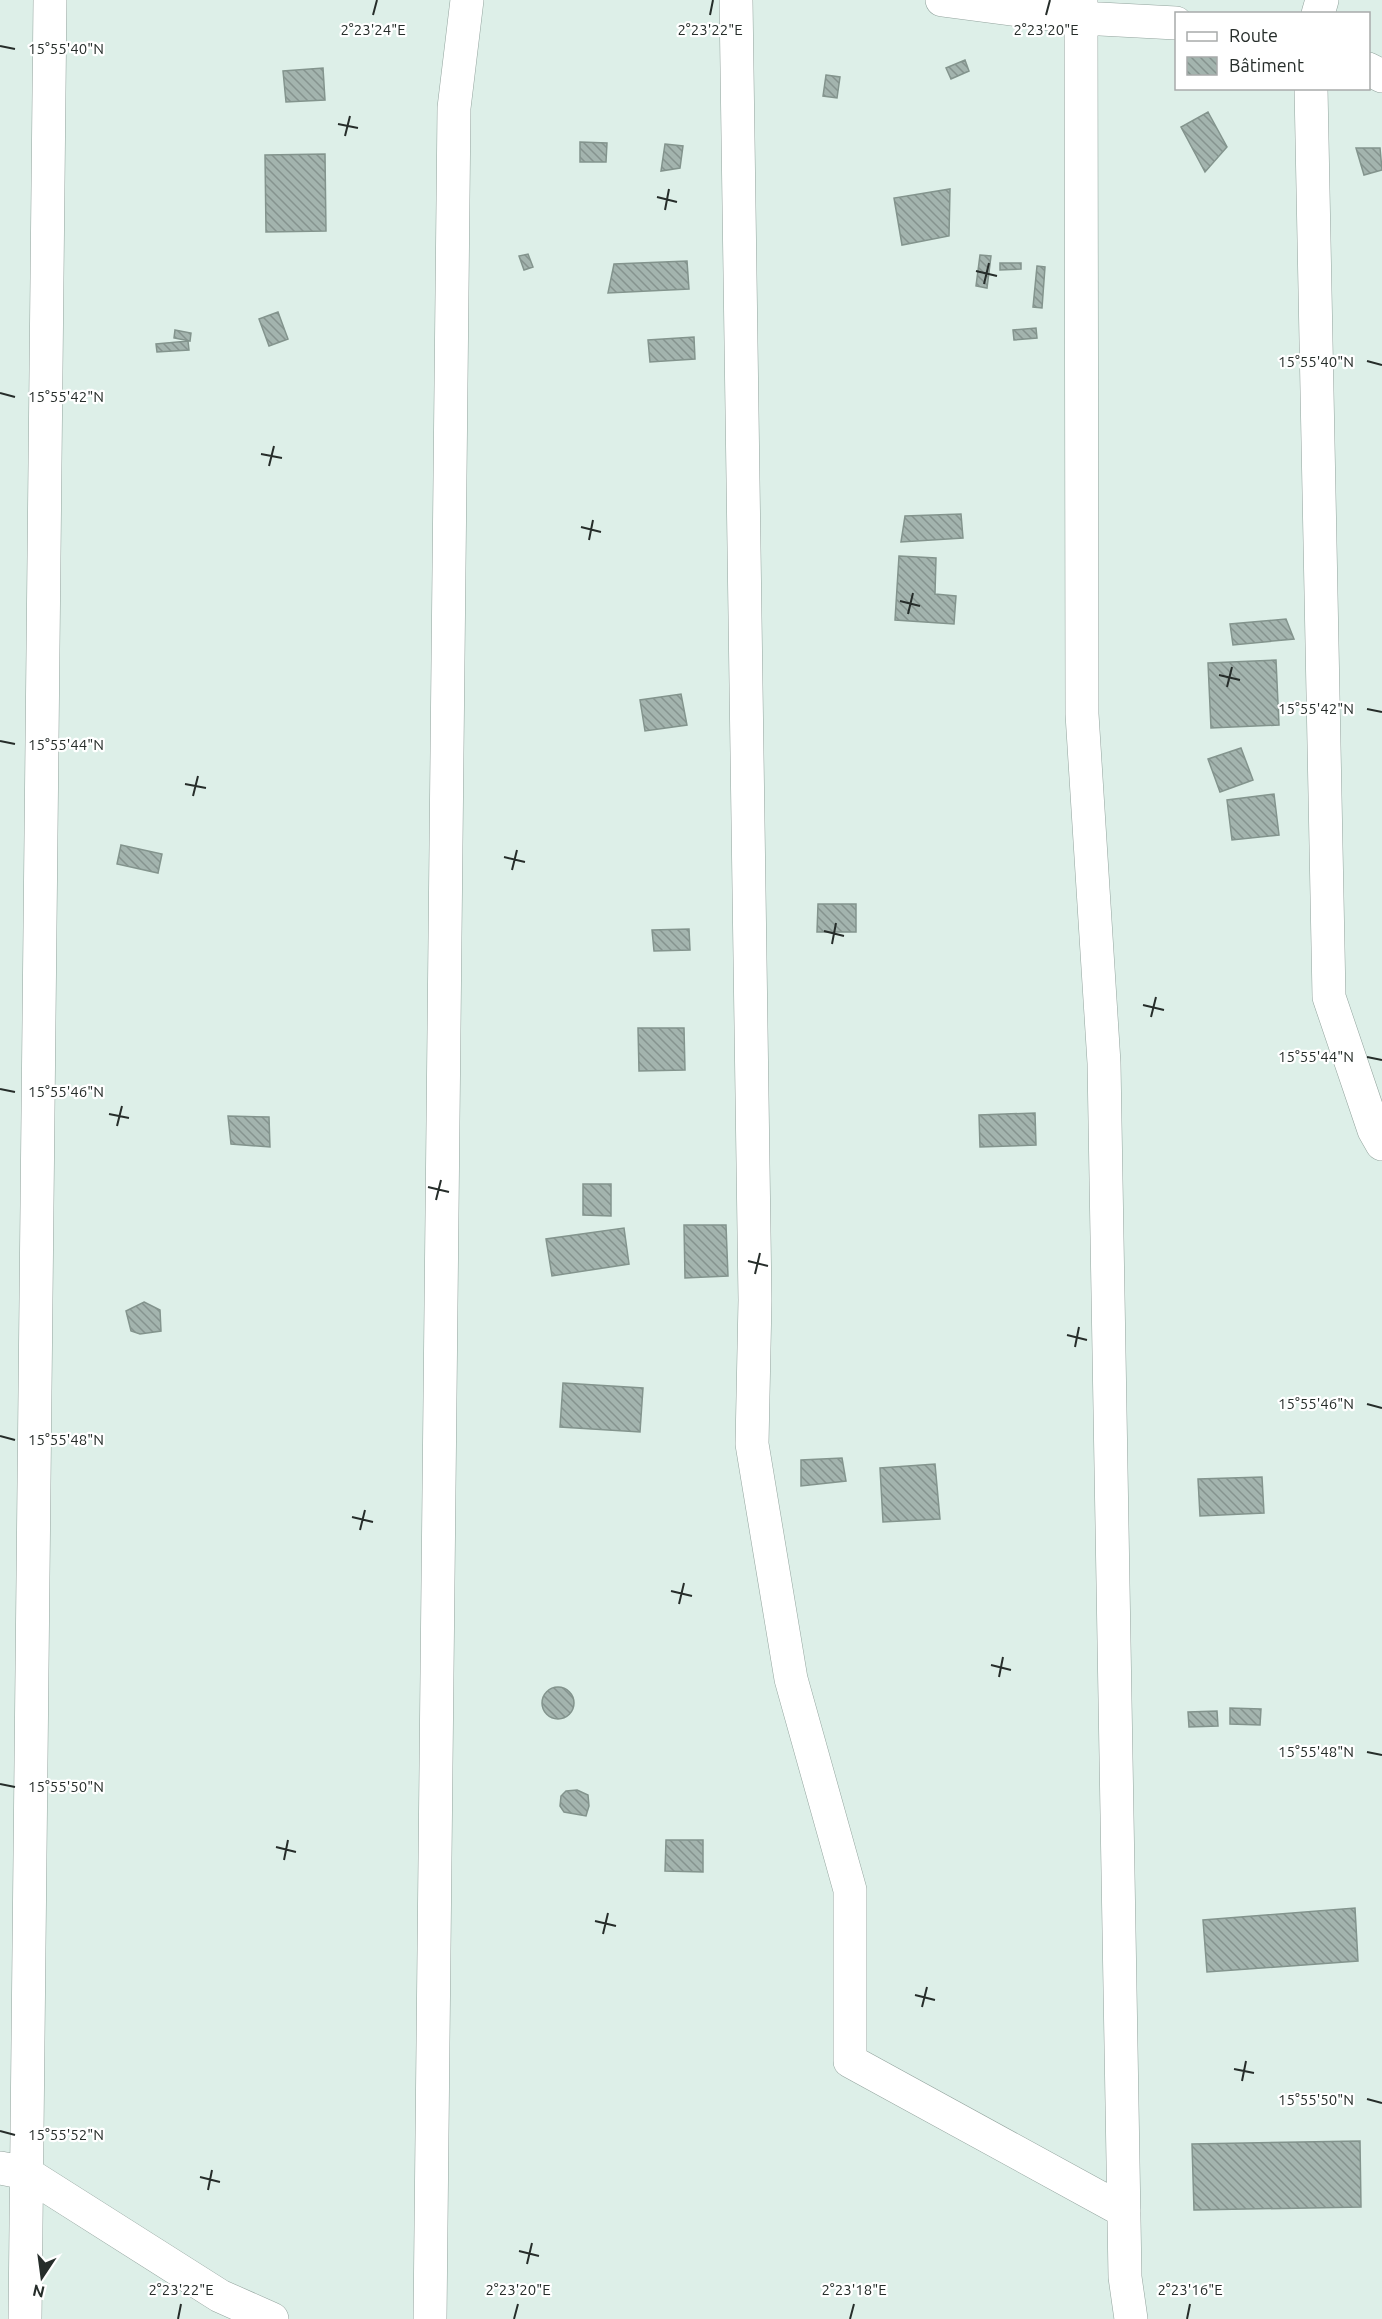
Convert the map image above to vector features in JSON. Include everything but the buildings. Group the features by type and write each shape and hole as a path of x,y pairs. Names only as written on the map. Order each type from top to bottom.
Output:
{"street":[{"path":"26,2319 13,2171 50,0"},
{"path":"430,2319 454,108 467,0"},
{"path":"736,0 755,1300 752,1444 791,1680 850,1890 850,2061 1124,2211"},
{"path":"942,0 1081,9 1175,23"},
{"path":"1081,9 1082,714 1104,1063 1125,2277 1131,2319"},
{"path":"1311,90 1329,997 1379,1134"},
{"path":"13,2171 220,2296 272,2319"}]}
